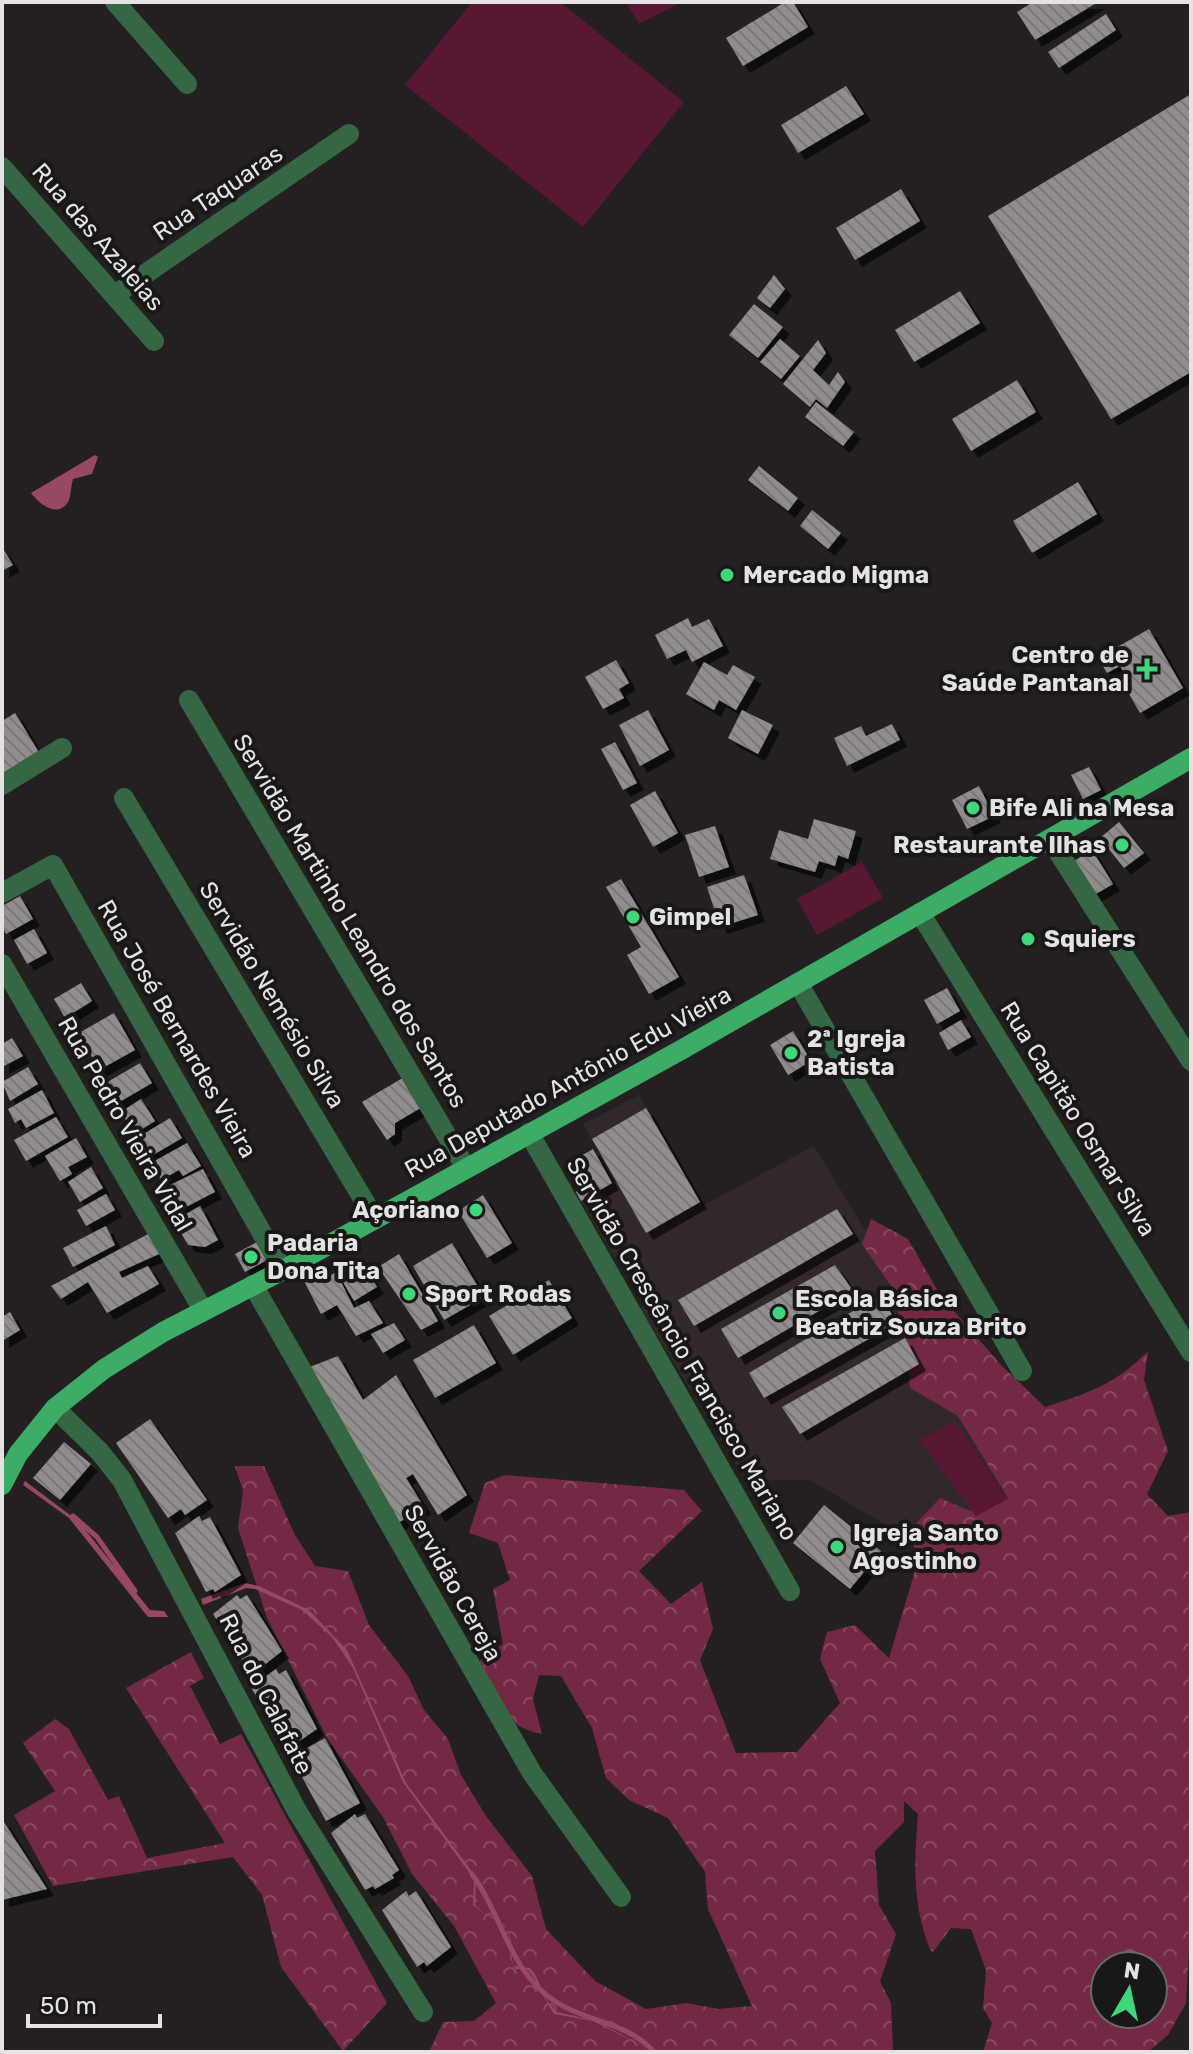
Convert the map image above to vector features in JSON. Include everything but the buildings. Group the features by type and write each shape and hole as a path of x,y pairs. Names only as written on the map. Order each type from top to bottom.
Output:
{"main road":[{"name":"Rua Deputado Antônio Edu Vieira","path":"2,1485 18,1454 55,1408 104,1369 203,1310 283,1270 798,983 1191,758"}],"street":[{"path":"115,2 187,84"},
{"name":"Rua Taquaras","path":"116,294 349,134"},
{"name":"Rua das Azaleias","path":"2,167 154,341"},
{"name":"Servidão Martinho Leandro dos Santos","path":"189,700 466,1168"},
{"path":"2,785 62,748"},
{"name":"Servidão Nemésio Silva","path":"124,798 375,1219"},
{"path":"1050,839 1191,1061"},
{"name":"Rua José Bernardes Vieira","path":"2,893 53,865 283,1270"},
{"name":"Rua Capitão Osmar Silva","path":"920,913 1191,1352"},
{"name":"Rua Pedro Vieira Vidal","path":"2,964 203,1310"},
{"path":"798,983 1022,1371"},
{"name":"Servidão Crescêncio Francisco Mariano","path":"529,1133 790,1591"},
{"name":"Servidão Cereja","path":"253,1285 532,1773 621,1897"},
{"name":"Rua do Calafate","path":"55,1408 100,1452 122,1480 297,1811 423,2012"}],"shaded area":[{"path":"472,2 560,2 684,102 583,227 405,85"},
{"path":"626,2 682,2 639,24"},
{"path":"95,455 98,457 92,474 73,479 69,500 60,509 49,508 31,493"},
{"path":"862,862 883,898 817,935 797,899"},
{"name":"Escola Básica Beatriz Souza Brito","path":"639,1095 702,1206 814,1146 1031,1502 981,1530 904,1536 810,1480 746,1480 640,1308 651,1301 626,1253 615,1259 581,1201 616,1181 583,1124"},
{"path":"955,1421 1008,1499 976,1516 919,1440"},
{"path":"25,1481 78,1521 150,1610 164,1611 168,1617 148,1617 69,1518 23,1485"},
{"path":"245,1583 259,1586 309,1610 347,1650 406,1783 476,1877 475,1905 483,1912 473,1905 474,1879 403,1782 353,1668 332,1637 302,1610 255,1589 246,1588 203,1605 201,1599"},
{"path":"513,1965 530,1968 547,2001 557,2012 596,2021 648,2049 593,2021 554,2014 527,1969 515,1969"}],"green space":[{"path":"871,1219 908,1239 940,1295 1002,1366 1045,1407 1113,1380 1148,1351 1144,1380 1168,1451 1147,1494 1168,1516 1191,1512 1191,1916 1186,2003 1168,2035 1148,2052 983,2052 992,2023 983,2008 986,1970 971,1929 951,1928 932,1953 925,1937 918,1903 915,1867 918,1814 904,1801 904,1822 875,1851 879,1905 896,1934 880,1981 891,2003 893,2052 429,2052 443,2022 474,2021 496,2003 454,1926 412,1874 383,1817 327,1738 267,1618 238,1528 243,1491 235,1466 264,1466 295,1535 315,1566 348,1571 369,1625 408,1676 424,1710 448,1739 461,1775 486,1816 532,1876 546,1929 595,1981 646,2009 687,2003 718,2009 752,2006 708,1909 705,1872 668,1818 629,1800 606,1778 592,1728 561,1676 539,1675 533,1699 542,1734 516,1724 494,1698 478,1662 503,1644 493,1589 510,1580 498,1543 469,1533 485,1483 505,1475 684,1490 702,1511 639,1571 671,1604 702,1582 713,1629 700,1660 736,1753 797,1752 840,1703 820,1659 827,1632 855,1625 889,1658 918,1561 909,1531 940,1498 970,1511 1008,1498 958,1416 910,1388 905,1338 891,1286 862,1244"},
{"path":"191,1652 204,1678 190,1686 220,1744 241,1734 387,2003 343,2051 281,1967 262,1895 233,1857 53,1886 14,1815 55,1791 23,1743 55,1719 69,1729 108,1800 119,1796 147,1858 225,1843 126,1688"}],"waterway":[{"path":"73,1516 97,1537 135,1591"},
{"path":"472,1874 517,1959 540,1990 568,2009 632,2034 654,2052"}],"place":[{"name":"Mercado Migma","path":"727,575"},
{"name":"Centro de Saúde Pantanal","path":"1147,669"},
{"name":"Bife Ali na Mesa","path":"973,808"},
{"name":"Restaurante Ilhas","path":"1122,845"},
{"name":"Gimpel","path":"633,917"},
{"name":"Squiers","path":"1028,939"},
{"name":"2ª Igreja Batista","path":"791,1053"},
{"name":"Açoriano","path":"476,1210"},
{"name":"Padaria Dona Tita","path":"251,1257"},
{"name":"Sport Rodas","path":"409,1294"},
{"name":"Escola Básica Beatriz Souza Brito","path":"779,1313"},
{"name":"Igreja Santo Agostinho","path":"837,1547"}]}
